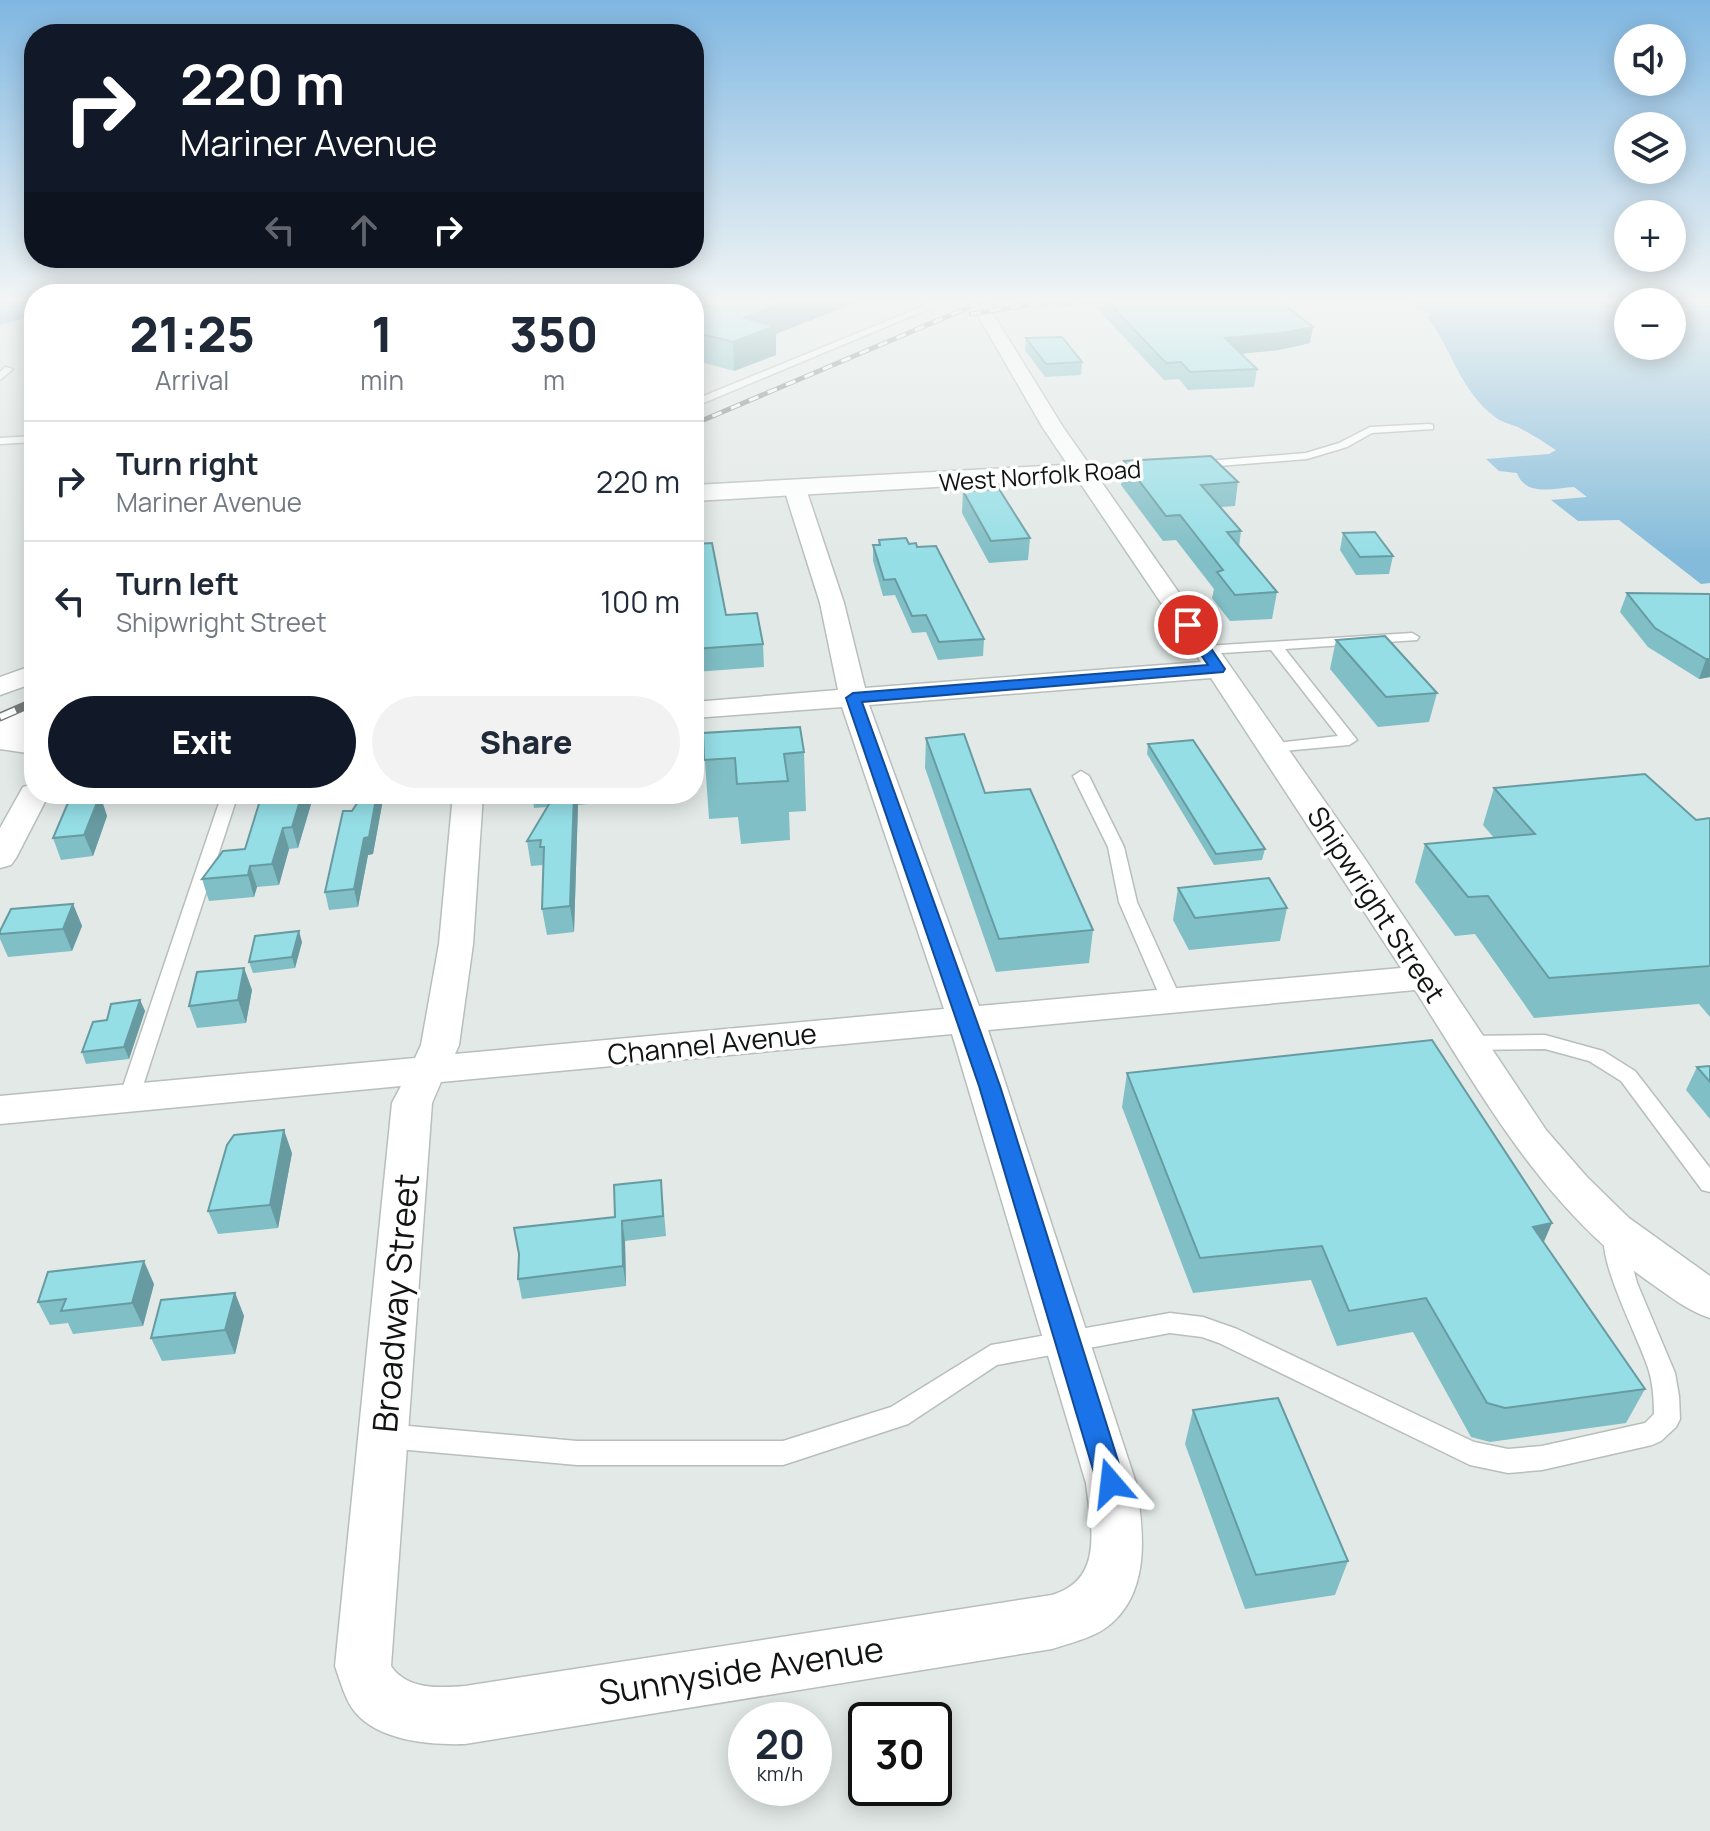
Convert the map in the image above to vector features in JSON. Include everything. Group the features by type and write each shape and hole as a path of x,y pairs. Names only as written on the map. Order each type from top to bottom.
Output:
{"street":[{"name":"Shipwright Street","path":"1027,385 1347,856 1532,1141 1572,1188 1614,1230 1654,1262 1709,1298"},
{"name":"West Norfolk Road","path":"704,493 1083,472"},
{"name":"Sunnyside Avenue","path":"493,1710 1018,1625 1052,1625 1083,1613 1105,1591 1117,1563 1118,1525 1111,1483 965,1018 853,698 832,603 795,489"},
{"path":"704,709 853,698 1212,660"},
{"path":"0,687 24,677"},
{"path":"0,733 24,722"},
{"path":"0,740 24,744"},
{"path":"0,858 28,804"},
{"name":"Broadway Street","path":"467,804 456,944 440,1045 412,1103 363,1666 374,1691 398,1707 439,1717 493,1710"},
{"name":"Channel Avenue","path":"0,1110 1425,977"}],"lane":[{"path":"704,400 739,385"},
{"name":"West Norfolk Road","path":"1178,466 1307,456 1343,445 1370,430 1429,427"},
{"path":"0,441 24,440"},
{"name":"West Norfolk Road","path":"1083,472 1162,467"},
{"path":"1212,660 1275,646 1412,637"},
{"path":"1272,747 1349,740 1275,646"},
{"path":"1081,776 1116,847 1128,902 1171,999"},
{"path":"129,1098 227,804"},
{"path":"1468,1043 1545,1042 1596,1056 1628,1076 1710,1184"},
{"path":"383,1436 577,1453 783,1453 899,1416 991,1356 1170,1323 1203,1327 1470,1453 1508,1461 1542,1458 1652,1433 1667,1419 1669,1398 1657,1357 1629,1298 1616,1251 1614,1230"}],"water":[{"path":"1467,385 1710,385 1710,583 1701,584 1619,520 1578,521 1551,500 1587,497 1574,487 1533,488 1521,481 1517,473 1499,471 1486,459 1549,454 1556,450 1518,427 1497,419"}],"building":[{"path":"1211,456 1238,482 1201,485 1241,531 1227,532 1277,592 1235,595 1217,572 1223,570 1180,515 1166,516 1124,461"},
{"path":"999,489 1030,538 991,541 963,491"},
{"path":"1375,532 1393,556 1360,557 1343,533"},
{"path":"906,538 909,544 916,543 917,547 936,546 984,639 939,642 926,615 912,616 895,579 884,580 873,545 880,545 879,540"},
{"path":"704,543 712,543 726,615 757,613 763,644 704,648"},
{"path":"1627,593 1710,594 1710,659 1655,628"},
{"path":"1385,636 1437,693 1386,697 1336,640"},
{"path":"800,727 804,752 784,754 788,781 737,784 735,758 704,760 704,733"},
{"path":"964,734 985,793 1030,789 1093,930 999,939 926,738"},
{"path":"1193,740 1265,849 1216,854 1148,744"},
{"path":"1645,774 1696,820 1710,818 1710,966 1549,978 1488,896 1468,897 1425,844 1535,834 1494,788"},
{"path":"67,804 96,804 84,835 53,838"},
{"path":"259,804 299,804 292,827 283,828 272,864 250,866 248,875 202,879 223,851 245,849"},
{"path":"357,804 375,804 369,837 364,838 354,889 325,892 343,811 352,811"},
{"path":"549,804 574,804 570,906 542,909 544,847 540,847 541,840 527,841"},
{"path":"1269,878 1287,908 1195,918 1178,888"},
{"path":"73,904 63,929 0,934 11,909"},
{"path":"299,931 292,957 249,962 255,936"},
{"path":"244,968 238,1000 189,1006 197,972"},
{"path":"140,1000 124,1047 82,1052 93,1022 107,1020 111,1004"},
{"path":"1432,1040 1552,1223 1533,1227 1645,1389 1505,1408 1487,1403 1426,1298 1349,1311 1322,1246 1200,1258 1127,1073"},
{"path":"1710,1066 1710,1082 1697,1067"},
{"path":"284,1130 270,1205 208,1211 227,1145 234,1135"},
{"path":"661,1180 663,1216 622,1221 623,1266 518,1279 519,1254 514,1228 615,1217 614,1185"},
{"path":"144,1261 132,1303 61,1311 66,1299 38,1302 48,1272"},
{"path":"235,1293 225,1330 151,1338 161,1300"},
{"path":"1278,1398 1348,1561 1256,1575 1193,1410"}],"railway":[{"path":"704,420 785,385"},
{"path":"0,717 24,706"}],"route":[{"path":"1111,1483 989,1086 853,698 1218,669 1188,625"}]}
